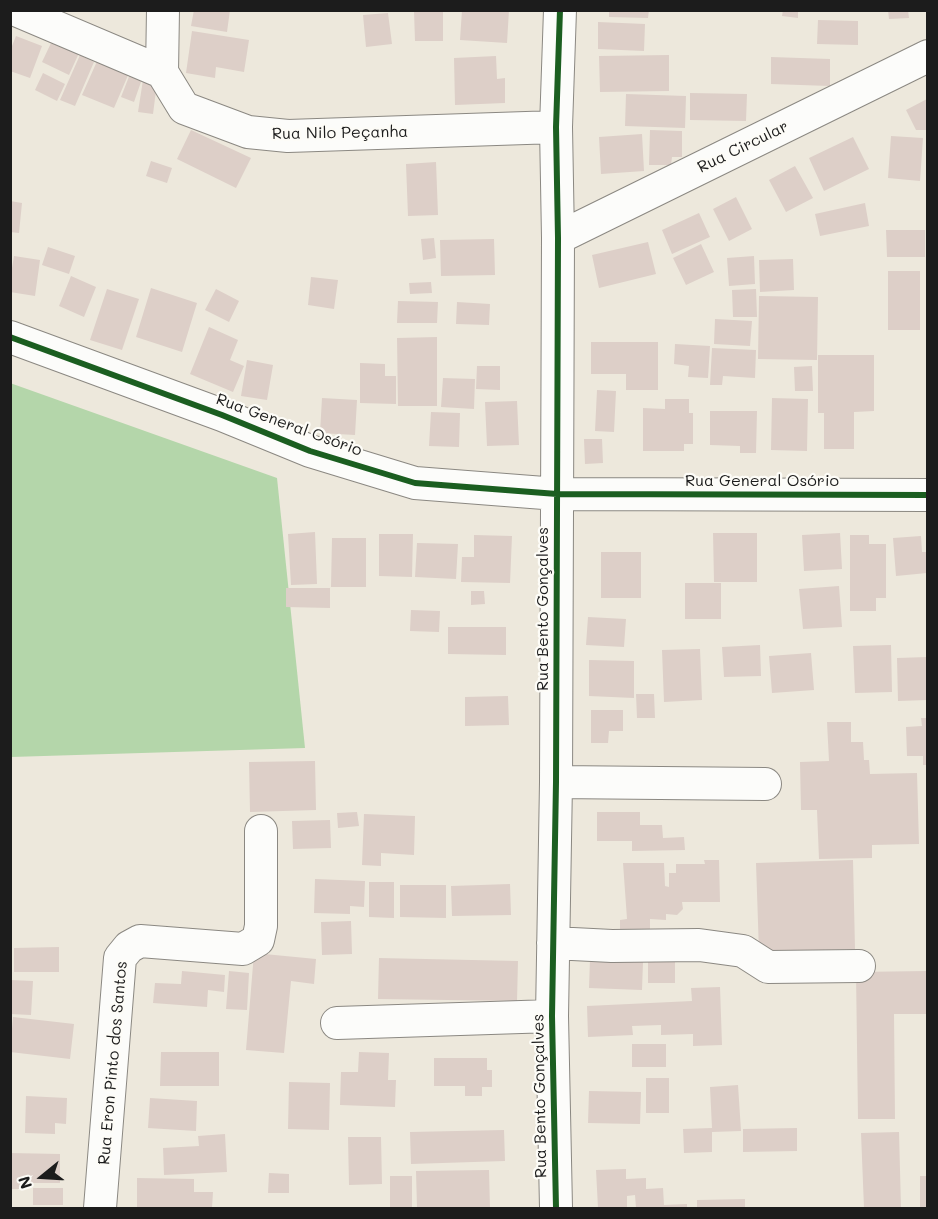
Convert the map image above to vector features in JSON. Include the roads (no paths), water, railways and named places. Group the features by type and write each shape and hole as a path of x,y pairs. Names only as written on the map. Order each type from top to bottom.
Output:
{"street":[{"path":"16,10 162,72 163,10"},
{"name":"Rua Bento Gonçalves","path":"556,1209 552,1016 556,782 558,238 556,127 560,10"},
{"name":"Rua Circular","path":"558,238 927,56"},
{"name":"Rua Nilo Peçanha","path":"162,72 184,108 248,132 288,136 556,127"},
{"name":"Rua General Osório","path":"10,337 222,415 310,451 415,483 557,494 927,495"},
{"path":"556,782 765,784"},
{"name":"Rua Eron Pinto dos Santos","path":"100,1209 120,958 129,947 140,941 243,949 258,940 261,926 261,831"},
{"path":"553,943 612,946 699,945 743,951 768,967 859,966"},
{"path":"338,1023 552,1016"}]}
